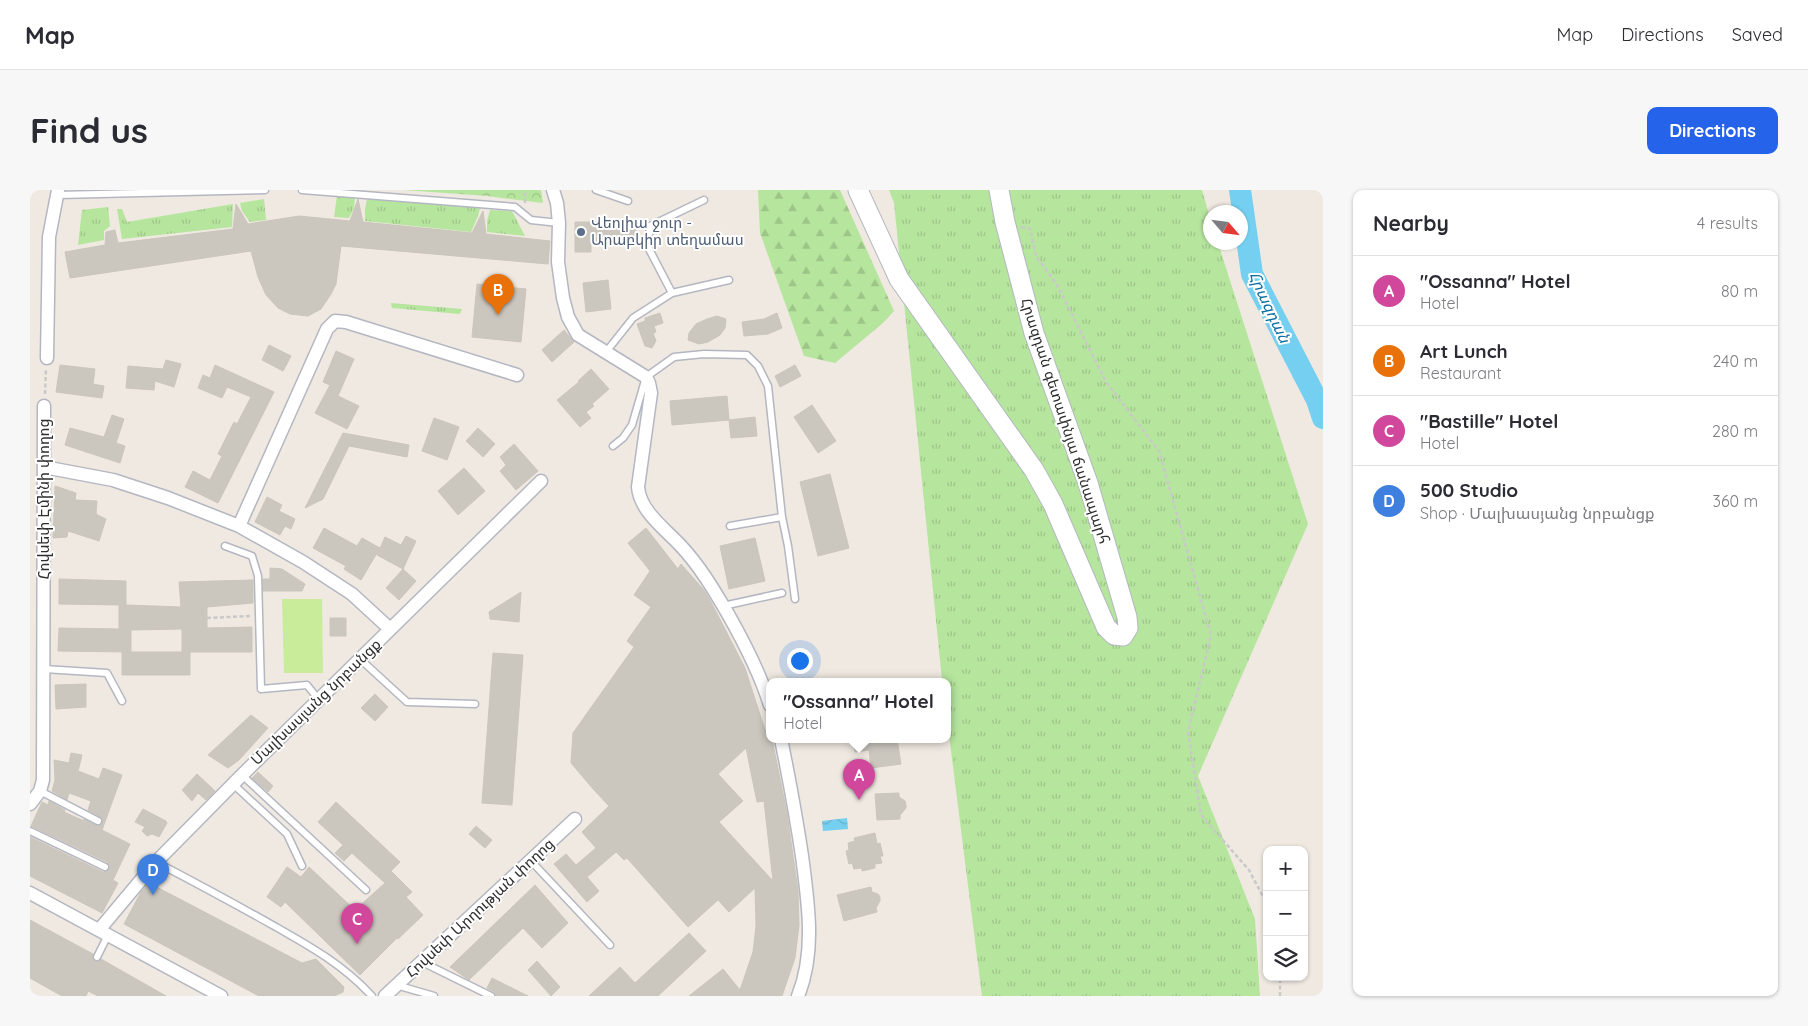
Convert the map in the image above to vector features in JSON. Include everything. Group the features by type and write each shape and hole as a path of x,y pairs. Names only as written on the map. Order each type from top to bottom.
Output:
{"street":[{"path":"554,190 559,224 558,262 568,318 578,335 646,377 650,383 651,393 642,453 639,496 646,509 687,552 713,588 762,680 766,692"},
{"name":"Հրազդան գետափնյա ճանապարհ","path":"858,190 899,279 1034,470 1053,504 1106,627 1114,635 1123,636 1128,628 1127,617 1088,483 1034,333 1005,222 999,190"},
{"path":"47,358 49,237 58,192"},
{"path":"239,526 327,329 335,321 346,322 517,375"},
{"name":"Հովսեփ Էմինի փողոց","path":"31,802 40,791 43,780 44,406"},
{"path":"44,467 113,480 168,498 239,526 303,562 352,594 390,630"},
{"name":"Մալխասյանց նրբանցք","path":"104,932 156,862 237,779 541,481"},
{"path":"781,743 793,796 807,895 809,939 804,981 798,996"},
{"name":"Հովսեփ Արղության փողոց","path":"385,996 575,819"},
{"path":"30,893 104,932 204,992 221,996"}],"lane":[{"path":"58,192 265,190"},
{"path":"302,190 515,207 531,220 559,224"},
{"path":"596,190 628,201"},
{"path":"672,292 648,247 650,226 704,200"},
{"path":"606,352 633,318 672,292 730,280"},
{"path":"613,446 632,425 646,377 674,357 747,355 758,366 768,386 782,517 795,599"},
{"path":"730,526 782,517"},
{"path":"225,546 252,556 258,576 261,689 306,685 319,700"},
{"path":"723,606 782,593"},
{"path":"360,659 406,702 475,704"},
{"path":"44,669 107,673 122,702"},
{"path":"237,779 286,834 302,866"},
{"path":"237,779 366,890"},
{"path":"40,791 98,821"},
{"path":"30,831 105,867"},
{"path":"531,861 610,945"},
{"path":"156,862 247,911 330,959 353,977 372,996"},
{"path":"97,957 104,932"},
{"path":"422,962 491,996"},
{"path":"396,985 434,996"}],"path":[{"path":"1005,222 1030,228 1036,256 1057,284 1106,382 1159,451 1212,635 1188,732 1201,814 1249,870 1263,896"},
{"name":"Հովսեփ Էմինի փողոց","path":"44,406 47,358"},
{"path":"207,618 259,616"},
{"path":"1280,981 1280,996"}],"green space":[{"path":"404,190 541,190 543,203 487,196"},
{"path":"758,190 840,190 894,311 883,323 835,363 804,356 760,233"},
{"path":"889,190 1202,190 1206,205 1203,205 1203,250 1220,250 1308,524 1198,776 1255,919 1260,996 982,996 950,743 951,678 942,678 894,203"},
{"path":"337,196 355,197 354,208 349,218 334,217"},
{"path":"264,199 266,220 250,222 242,211 240,203"},
{"path":"367,199 480,208 471,232 365,221"},
{"path":"233,204 232,227 122,239 117,209 122,209 127,222"},
{"path":"108,207 110,226 104,231 104,240 78,245 82,210"},
{"path":"490,210 512,211 525,236 487,232"},
{"path":"391,303 462,309 460,314 392,308"},
{"path":"282,599 322,599 323,673 284,673"}],"water":[{"path":"847,818 848,829 823,831 822,821"}],"building":[{"path":"358,199 363,222 472,233 483,211 486,234 550,241 548,264 341,246 336,284 321,309 308,316 290,314 278,308 266,295 258,277 251,251 70,278 65,252 105,245 106,232 115,230 118,243 233,229 236,204 248,224 299,216 350,221"},
{"path":"575,222 636,222 636,242 591,243 591,252 575,252"},
{"path":"608,280 611,309 586,312 583,283"},
{"path":"477,284 526,289 521,342 472,337"},
{"path":"660,313 663,323 654,326 656,332 653,333 656,341 652,348 645,346 637,324 645,321 645,318"},
{"path":"777,313 782,328 768,334 744,336 742,322 764,319"},
{"path":"717,316 726,319 725,328 720,335 708,342 699,344 688,340 689,333 696,324"},
{"path":"564,330 574,342 552,362 542,350"},
{"path":"269,345 291,356 283,371 262,360"},
{"path":"336,351 354,359 338,396 359,406 347,429 315,413 330,385 323,382"},
{"path":"166,360 181,364 174,387 155,381 154,390 126,388 128,366 163,369"},
{"path":"60,365 95,369 93,384 104,386 102,398 56,392"},
{"path":"215,365 274,392 218,503 185,487 193,471 210,480 222,456 218,454 234,422 237,424 251,397 227,387 222,398 198,388 203,375 210,378"},
{"path":"795,365 801,376 780,387 775,376"},
{"path":"591,369 609,389 592,404 594,406 586,412 591,418 580,427 557,400 579,382"},
{"path":"727,396 729,420 672,425 670,401"},
{"path":"812,405 836,441 818,453 794,417"},
{"path":"112,415 124,419 116,443 125,446 120,463 65,445 70,428 104,437"},
{"path":"755,417 757,436 731,438 729,420"},
{"path":"434,418 459,427 447,460 422,451"},
{"path":"478,428 495,444 483,457 466,441"},
{"path":"343,433 409,445 407,457 349,446 323,499 305,508"},
{"path":"514,444 538,471 516,490 500,471 506,465 500,457"},
{"path":"464,468 485,491 458,515 438,491"},
{"path":"830,474 849,548 818,556 800,482"},
{"path":"55,486 76,493 75,500 97,501 96,514 106,519 99,541 68,531 67,537 53,538"},
{"path":"267,497 282,505 279,511 295,519 291,529 285,526 280,535 255,522"},
{"path":"324,528 357,546 362,538 380,548 361,580 344,569 346,566 313,548"},
{"path":"646,528 678,569 681,564 710,600 745,668 766,730 766,743 773,743 787,813 798,891 799,925 795,958 782,996 689,996 723,969 740,990 753,952 756,926 755,888 729,912 718,900 688,927 627,858 624,860 616,852 587,877 599,891 587,902 554,864 566,854 576,865 596,848 582,832 609,806 571,763 573,733 634,647 627,641 651,607 634,595 650,571 628,543","holes":["746,748 757,802 764,801 773,881 719,822 743,801 718,774"]},
{"path":"406,536 416,541 403,569 377,555 385,537 401,545"},
{"path":"755,538 765,581 729,589 720,546"},
{"path":"270,568 282,569 305,584 302,591 263,591 263,579 270,579"},
{"path":"403,569 416,581 399,600 386,588"},
{"path":"59,579 126,581 126,605 181,607 179,582 253,580 253,603 207,607 207,628 252,627 252,652 190,652 190,675 122,675 122,652 127,652 58,651 59,628 119,629 119,605 59,604","holes":["182,629 182,652 131,652 131,630"]},
{"path":"521,592 519,622 490,619 489,612"},
{"path":"330,618 346,618 346,636 330,636"},
{"path":"493,653 523,655 512,805 482,803"},
{"path":"86,684 86,707 56,709 55,685"},
{"path":"375,694 388,707 375,721 361,708"},
{"path":"251,715 268,728 239,760 228,768 208,755"},
{"path":"854,743 898,743 901,764 871,768 869,750 855,752"},
{"path":"71,753 82,755 78,771 99,779 103,768 122,775 102,830 130,844 113,880 118,883 102,913 30,876 30,837 103,872 110,869 107,862 31,826 42,802 48,805 49,801 65,810 64,812 84,821 84,819 98,826 102,824 102,818 88,810 91,801 69,793 67,800 52,791 55,780 54,760 69,763"},
{"path":"258,772 273,786 268,792 252,778"},
{"path":"197,774 215,791 206,800 198,793 192,801 182,790"},
{"path":"899,793 899,797 905,801 906,805 906,808 900,815 900,819 877,820 875,794"},
{"path":"336,802 400,862 391,871 412,892 406,897 423,915 360,975 285,902 281,907 267,897 287,867 301,877 309,867 355,910 385,883 352,853 344,861 335,853 343,845 318,822"},
{"path":"143,809 166,821 167,823 159,837 152,834 147,836 142,831 145,827 135,822"},
{"path":"476,826 492,840 485,848 469,834"},
{"path":"875,833 877,844 880,843 883,856 880,856 882,863 875,864 875,868 862,871 862,868 854,869 852,863 849,864 846,851 849,850 848,843 855,841 854,838"},
{"path":"149,883 302,963 316,959 344,987 343,992 334,996 259,996 124,924 141,892"},
{"path":"535,885 568,923 542,948 523,928 469,980 450,967"},
{"path":"871,887 872,892 880,897 876,908 877,912 844,921 837,895"},
{"path":"30,920 93,954 92,958 94,961 98,962 101,959 166,996 98,996 88,991 86,996 62,996 30,978"},
{"path":"689,933 706,951 658,996 589,996 620,967 635,983"},
{"path":"537,961 560,987 551,996 528,970"},
{"path":"492,978 528,996 496,996 494,992 487,988"}],"waterway":[{"name":"Հրազդան","path":"1240,190 1252,274 1317,400 1323,418"}],"place":[{"name":"Վեոլիա ջուր - Արաբկիր տեղամաս","path":"581,232"},
{"name":"Art Lunch","path":"498,315"},
{"name":"\"Ossanna\" Hotel","path":"859,800"},
{"name":"500 Studio","path":"153,895"},
{"name":"\"Bastille\" Hotel","path":"357,944"}]}
